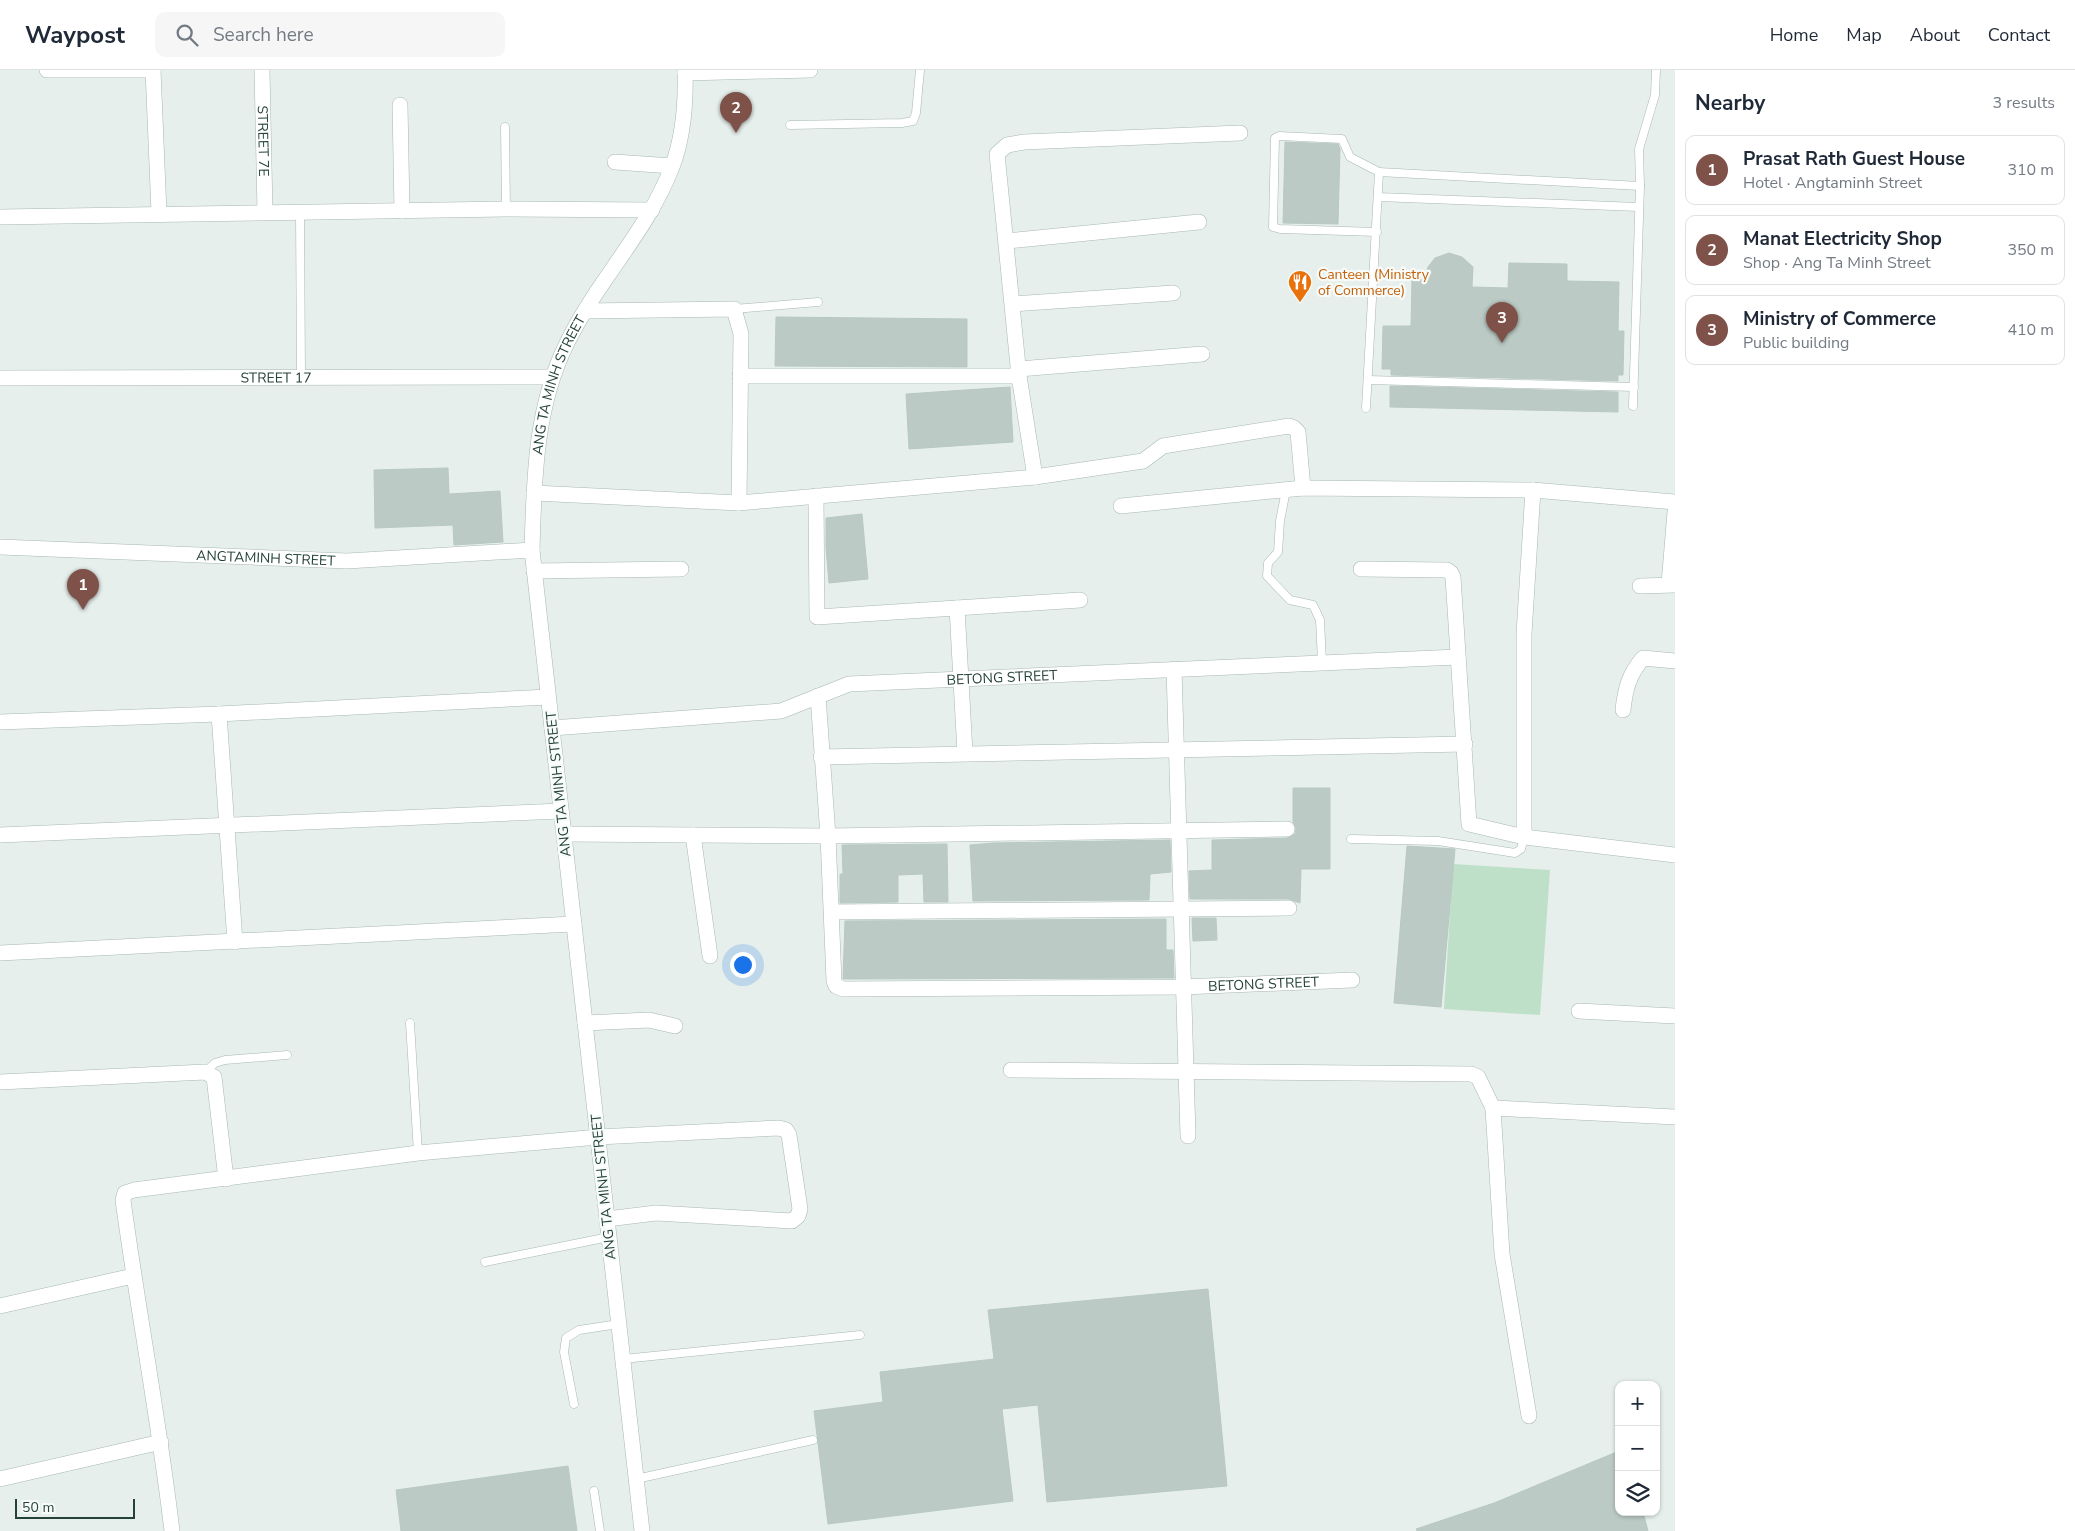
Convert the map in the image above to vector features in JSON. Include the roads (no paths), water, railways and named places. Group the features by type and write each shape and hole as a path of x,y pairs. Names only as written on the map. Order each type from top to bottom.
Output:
{"street":[{"path":"47,70 153,70 159,213"},
{"name":"STREET 7E","path":"262,70 265,212"},
{"path":"685,72 810,70"},
{"name":"ANG TA MINH STREET","path":"642,1531 532,550 534,492 541,422 552,377 567,342 585,311 652,210 672,166 681,131 685,72"},
{"path":"400,105 402,211"},
{"path":"1035,477 1019,372 997,154 1007,145 1024,142 1240,133"},
{"path":"615,162 672,166"},
{"path":"0,217 506,209 652,210"},
{"path":"1007,242 1199,222"},
{"path":"1013,304 1173,293"},
{"path":"585,311 734,309 741,334 739,503"},
{"path":"740,376 1019,372 1202,354"},
{"name":"STREET 17","path":"0,378 552,377"},
{"path":"534,492 739,503 1035,477 1143,461 1163,446 1289,426 1298,432 1303,488"},
{"path":"1121,506 1303,488 1533,490 1675,502"},
{"path":"1524,837 1524,634 1533,490"},
{"path":"816,496 817,617 1080,600"},
{"path":"1640,586 1672,585 1675,512"},
{"name":"ANGTAMINH STREET","path":"0,547 347,561 532,550"},
{"path":"534,571 681,569"},
{"path":"1361,569 1447,570 1451,572 1453,577 1465,744 1469,824 1524,837 1675,855"},
{"path":"957,608 965,753"},
{"name":"BETONG STREET","path":"552,728 781,711 848,684 1458,657"},
{"path":"1623,710 1625,692 1633,669 1643,658 1675,661"},
{"path":"1174,669 1188,1136"},
{"path":"818,696 832,912 1289,908"},
{"path":"0,722 219,714 548,697"},
{"path":"219,714 235,942"},
{"path":"821,756 1465,744"},
{"path":"0,835 561,811"},
{"path":"564,834 828,836 1287,829"},
{"path":"693,835 710,956"},
{"name":"BETONG STREET","path":"832,912 834,981 836,986 843,989 1183,987 1352,980"},
{"path":"0,953 574,924"},
{"path":"1579,1011 1675,1016"},
{"path":"585,1023 648,1020 675,1026"},
{"path":"1011,1070 1471,1074 1478,1077 1493,1108 1502,1254 1529,1416"},
{"path":"0,1082 205,1072 214,1077 226,1179"},
{"path":"1493,1108 1675,1116"},
{"path":"172,1531 161,1442 133,1276 123,1200 125,1193 134,1190 418,1153 598,1137 779,1128 786,1130 790,1134 800,1209 798,1216 792,1222 656,1213 607,1219"},
{"path":"0,1306 133,1276"},
{"path":"0,1479 161,1442"}],"lane":[{"path":"790,125 902,123 913,121 916,113 920,70"},
{"path":"1633,406 1640,186 1639,149 1656,95 1656,70"},
{"path":"504,128 506,209"},
{"path":"1377,232 1280,229 1273,227 1275,138 1279,136 1342,139 1350,157 1379,172 1640,186"},
{"path":"1366,408 1379,172"},
{"path":"1378,197 1638,207"},
{"path":"300,212 301,378"},
{"path":"734,309 818,302"},
{"path":"1368,380 1634,387"},
{"path":"1286,490 1280,521 1278,552 1268,563 1267,576 1290,600 1313,605 1320,620 1322,662"},
{"path":"1351,839 1438,841 1514,853 1521,848 1524,837"},
{"path":"410,1024 418,1153"},
{"path":"205,1072 215,1063 225,1060 287,1055"},
{"path":"485,1262 609,1237"},
{"path":"574,1404 564,1352 566,1338 578,1330 619,1324"},
{"path":"623,1359 860,1335"},
{"path":"636,1479 813,1440"},
{"path":"594,1491 600,1531"}],"place":[{"name":"Manat Electricity Shop","path":"736,133"},
{"name":"Canteen (Ministry of Commerce)","path":"1300,303"},
{"name":"Ministry of Commerce","path":"1502,343"},
{"name":"Prasat Rath Guest House","path":"83,610"}]}
